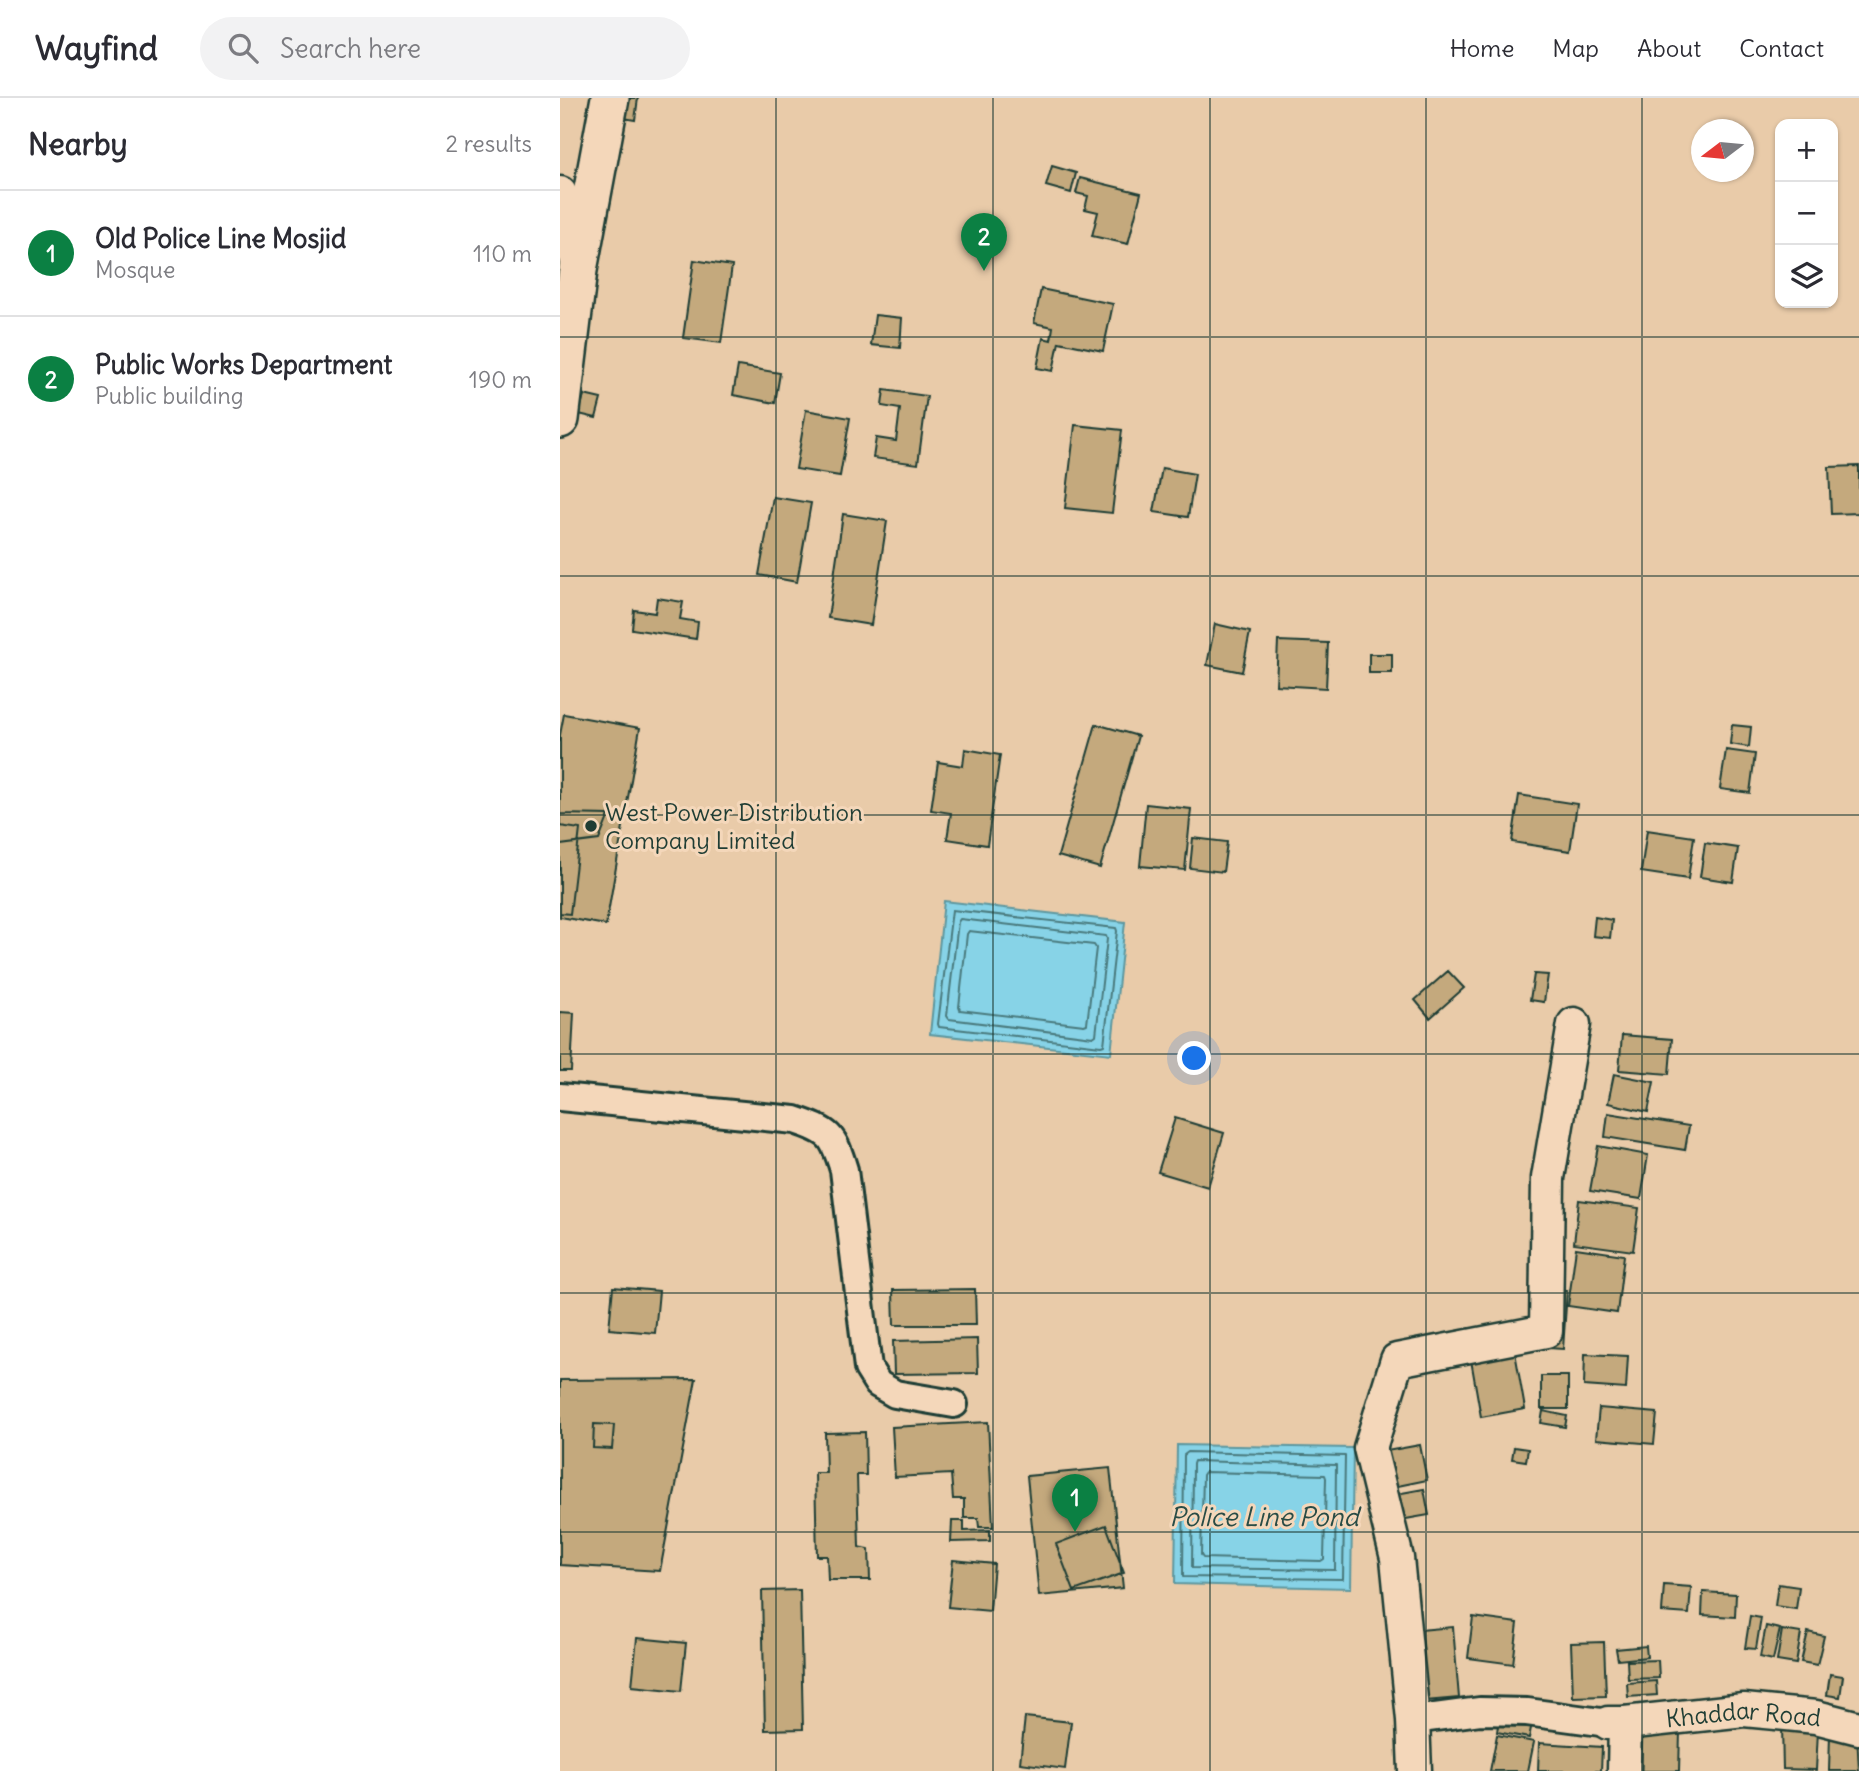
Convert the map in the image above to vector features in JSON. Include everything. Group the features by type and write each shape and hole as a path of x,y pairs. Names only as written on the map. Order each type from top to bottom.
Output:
{"main road":[{"path":"560,419 578,270 610,98"}],"street":[{"path":"560,193 578,270"},
{"path":"1415,1771 1413,1720 1397,1558 1370,1448 1397,1360 1546,1331 1548,1178 1574,1024"},
{"path":"560,1097 795,1120 821,1129 836,1145 844,1170 868,1368 878,1384 895,1394 954,1404"},
{"name":"Khaddar Road","path":"1617,1723 1744,1710 1816,1717 1859,1728"},
{"path":"1413,1720 1492,1711 1527,1712 1617,1723 1624,1771"}],"water":[{"path":"944,901 1125,922 1111,1054 930,1034"},
{"name":"Police Line Pond","path":"1177,1445 1353,1448 1351,1588 1175,1584"}],"building":[{"path":"614,98 638,98 635,120 612,116"},
{"path":"1052,166 1076,173 1071,193 1046,186"},
{"path":"1080,178 1141,193 1128,244 1092,236 1098,212 1085,209 1088,196 1076,193"},
{"path":"694,260 732,266 721,343 683,338"},
{"path":"1041,289 1113,304 1103,351 1059,342 1053,371 1037,368 1043,338 1051,340 1053,327 1034,323"},
{"path":"875,315 902,318 900,348 871,345"},
{"path":"738,366 780,373 775,403 733,395"},
{"path":"884,390 927,396 918,464 873,458 876,438 896,441 900,409 882,406"},
{"path":"584,395 601,399 596,418 579,414"},
{"path":"806,410 850,418 840,476 796,469"},
{"path":"1075,425 1122,430 1112,513 1065,508"},
{"path":"1859,466 1859,513 1831,514 1829,467"},
{"path":"1162,468 1195,474 1188,517 1154,512"},
{"path":"773,497 811,503 797,582 759,575"},
{"path":"843,514 887,521 871,625 828,618"},
{"path":"657,598 683,602 680,619 698,622 696,639 632,629 634,610 655,613"},
{"path":"1215,624 1250,632 1242,672 1207,665"},
{"path":"1278,641 1328,643 1326,688 1276,685"},
{"path":"1369,654 1392,654 1392,673 1369,673"},
{"name":"West Power Distribution Company Limited","path":"564,714 640,728 606,925 560,917 560,735"},
{"path":"1096,724 1138,736 1100,868 1058,856"},
{"path":"1732,725 1751,727 1749,747 1730,744"},
{"path":"965,749 1000,755 987,845 947,839 951,813 931,810 938,762 963,766"},
{"path":"1726,750 1755,754 1750,793 1720,789"},
{"path":"1519,795 1577,804 1570,851 1512,842"},
{"path":"1146,804 1191,809 1185,870 1140,866"},
{"path":"560,814 609,815 599,840 560,845"},
{"path":"560,826 580,829 570,914 560,913"},
{"path":"1647,830 1694,837 1688,879 1641,872"},
{"path":"1193,838 1227,842 1223,872 1190,868"},
{"path":"1705,843 1738,848 1733,882 1700,877"},
{"path":"1595,917 1612,920 1610,938 1593,936"},
{"path":"1448,971 1464,988 1430,1018 1415,1000"},
{"path":"1534,974 1548,975 1544,1002 1530,1000"},
{"path":"560,1012 574,1013 571,1071 560,1071"},
{"path":"1622,1035 1672,1039 1669,1074 1619,1070"},
{"path":"1614,1074 1654,1082 1648,1112 1608,1103"},
{"path":"1608,1113 1689,1126 1685,1150 1605,1137"},
{"path":"1175,1118 1224,1133 1208,1187 1158,1172"},
{"path":"1598,1146 1648,1155 1641,1199 1590,1191"},
{"path":"1579,1200 1639,1208 1633,1251 1574,1243"},
{"path":"1576,1248 1624,1255 1617,1313 1568,1306"},
{"path":"613,1287 659,1291 655,1333 609,1329"},
{"path":"975,1289 976,1325 894,1325 893,1290"},
{"path":"1551,1290 1567,1291 1563,1349 1548,1348"},
{"path":"977,1339 978,1373 894,1374 893,1341"},
{"path":"1515,1352 1525,1409 1481,1417 1471,1360"},
{"path":"1585,1354 1628,1356 1626,1389 1584,1386"},
{"path":"1541,1376 1568,1376 1568,1409 1541,1409"},
{"path":"696,1379 660,1571 560,1565 560,1380"},
{"path":"1599,1408 1657,1413 1654,1444 1596,1439"},
{"path":"1543,1411 1567,1416 1565,1427 1541,1423"},
{"path":"988,1422 993,1527 979,1527 978,1518 964,1518 964,1499 953,1499 951,1474 895,1477 892,1427"},
{"path":"594,1424 614,1425 612,1449 593,1448"},
{"path":"865,1432 866,1475 857,1475 859,1547 869,1549 870,1580 828,1580 827,1556 817,1556 815,1473 826,1473 825,1433"},
{"path":"1420,1445 1427,1480 1388,1488 1381,1452"},
{"path":"1514,1447 1528,1449 1526,1461 1512,1459"},
{"path":"1110,1468 1123,1588 1039,1596 1027,1476"},
{"path":"1424,1489 1429,1515 1400,1520 1396,1494"},
{"path":"952,1521 964,1521 964,1531 990,1530 990,1541 951,1542"},
{"path":"1106,1525 1124,1573 1074,1591 1056,1544"},
{"path":"953,1560 994,1564 990,1611 948,1607"},
{"path":"1778,1584 1799,1587 1796,1609 1775,1606"},
{"path":"1664,1585 1691,1587 1689,1614 1662,1612"},
{"path":"800,1590 803,1729 765,1730 762,1591"},
{"path":"1703,1592 1736,1594 1735,1617 1702,1615"},
{"path":"1750,1616 1761,1618 1756,1649 1745,1648"},
{"path":"1473,1617 1518,1623 1513,1664 1468,1658"},
{"path":"1766,1626 1780,1629 1773,1660 1760,1657"},
{"path":"1453,1627 1459,1698 1414,1702 1409,1631"},
{"path":"1782,1630 1801,1633 1796,1664 1777,1661"},
{"path":"1808,1632 1824,1636 1817,1665 1801,1662"},
{"path":"637,1638 686,1643 681,1691 632,1686"},
{"path":"1604,1642 1606,1696 1573,1697 1571,1643"},
{"path":"1646,1646 1647,1657 1618,1660 1616,1649"},
{"path":"1658,1660 1659,1678 1628,1679 1627,1661"},
{"path":"1830,1674 1843,1676 1840,1697 1827,1695"},
{"path":"1656,1681 1657,1695 1628,1697 1627,1683"},
{"path":"1500,1712 1533,1718 1529,1738 1497,1732"},
{"path":"1025,1717 1071,1722 1065,1769 1020,1763"},
{"path":"1782,1726 1818,1730 1816,1770 1783,1769"},
{"path":"1642,1730 1680,1731 1679,1771 1641,1771"},
{"path":"1830,1734 1857,1734 1859,1771 1829,1771"},
{"path":"1497,1735 1534,1742 1528,1771 1490,1771"},
{"path":"1539,1743 1602,1747 1601,1771 1538,1771"}],"place":[{"name":"Public Works Department","path":"984,271"},
{"name":"West Power Distribution Company Limited","path":"591,826"},
{"name":"Old Police Line Mosjid","path":"1075,1532"}]}
